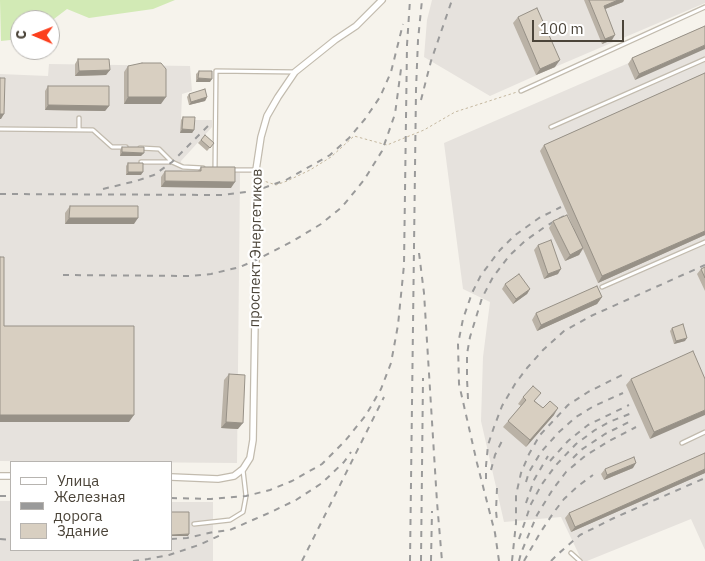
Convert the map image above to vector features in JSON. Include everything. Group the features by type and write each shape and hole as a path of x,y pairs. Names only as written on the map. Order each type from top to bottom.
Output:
{"street":[{"name":"проспект Энергетиков","path":"243,469 250,458 253,440 256,170 261,137 267,116 295,72 356,26 382,0"},
{"path":"172,477 218,480 234,476 243,469"}],"lane":[{"path":"521,91 705,7"},
{"path":"550,127 705,59"},
{"path":"216,169 216,71 295,72"},
{"path":"79,118 79,130"},
{"path":"0,128 93,130 112,147 159,149 172,162"},
{"path":"141,162 172,162 183,166 256,170"},
{"path":"602,287 705,242"},
{"path":"682,442 705,432"},
{"path":"194,524 230,520 243,512 246,496 243,469"},
{"path":"571,553 580,561"}],"path":[{"path":"256,178 276,185 310,170 331,157 354,136 387,145 424,130 455,112 521,91"}],"shaded area":[{"path":"432,0 705,0 705,3 490,96 424,57 427,20"},
{"path":"705,30 705,550 691,519 587,561 582,561 561,517 504,522 481,421 483,357 490,302 463,289 444,143"},
{"path":"49,64 190,66 192,91 182,94 181,120 212,120 212,127 181,161 182,172 240,173 237,463 0,461 0,74 48,76"},
{"path":"0,501 10,501 10,551 172,551 172,502 213,502 213,561 0,561"}],"green space":[{"path":"0,0 175,0 153,9 89,18 67,9 60,14 60,10 10,10 10,40 1,41"}],"building":[{"path":"589,0 618,0 604,6 615,35 605,39"},
{"path":"537,8 560,60 540,69 518,17"},
{"path":"705,26 705,45 639,74 632,58"},
{"path":"78,59 109,59 110,70 79,71"},
{"path":"142,63 161,63 166,69 166,97 128,97 128,66"},
{"path":"199,71 212,71 212,79 198,78"},
{"path":"705,73 705,231 602,276 544,145"},
{"path":"0,78 5,78 4,114 0,114"},
{"path":"48,86 109,86 109,106 48,105"},
{"path":"205,89 207,97 191,102 189,94"},
{"path":"183,117 195,117 194,130 182,129"},
{"path":"205,135 214,143 210,148 201,140"},
{"path":"122,147 144,147 144,153 122,152"},
{"path":"128,163 143,163 143,172 128,172"},
{"path":"201,167 235,167 235,182 165,181 165,171 201,171"},
{"path":"70,206 138,206 138,218 69,218"},
{"path":"567,215 583,248 570,255 553,221"},
{"path":"551,240 561,269 548,274 538,245"},
{"path":"0,257 4,257 4,326 134,326 134,415 0,415"},
{"path":"705,267 705,278 701,269"},
{"path":"519,274 530,289 516,299 505,284"},
{"path":"597,286 602,297 541,325 536,313"},
{"path":"683,324 687,338 676,341 672,328"},
{"path":"693,351 705,379 705,410 654,432 631,379"},
{"path":"229,374 245,375 243,423 226,422"},
{"path":"533,386 541,393 534,401 543,408 550,401 558,408 530,440 508,421 526,400 523,397"},
{"path":"705,453 705,469 575,527 569,513"},
{"path":"634,457 636,463 607,475 605,469"},
{"path":"172,512 189,512 189,534 172,535"}],"railway":[{"path":"172,498 211,499 246,496 270,490 292,481 322,464 345,441 366,415 381,389 391,363 398,325 404,265 407,45 410,0"},
{"path":"410,561 416,90 422,0"},
{"path":"421,100 431,61 452,0"},
{"path":"0,194 222,195 255,191 286,180 330,155 349,138 365,119 380,97 391,72 403,24"},
{"path":"63,275 190,276 211,274 240,267 256,260 321,224 342,207 364,180 382,151 395,114 401,69"},
{"path":"103,189 154,175 172,162 210,124"},
{"path":"499,561 495,533 459,384 458,344 463,319 472,293 481,275 500,250 514,236 539,218 561,207"},
{"path":"468,399 467,354 470,337 482,298 493,277 509,256 525,241 564,216"},
{"path":"419,253 424,293 442,561"},
{"path":"486,479 488,445 502,406 515,384 543,350 564,331 591,316 705,265"},
{"path":"512,561 516,523 516,495 521,473 540,435 568,405 588,392 622,375"},
{"path":"421,561 423,378"},
{"path":"526,482 529,472 541,452 559,432 576,417 594,406 623,393"},
{"path":"302,561 384,397"},
{"path":"550,461 568,441 588,425 629,405"},
{"path":"519,539 531,504 542,484 556,465 576,444 595,430 632,413"},
{"path":"573,458 581,450 605,434 633,420"},
{"path":"519,561 537,515 566,472 585,456 636,427"},
{"path":"491,470 495,455 502,441"},
{"path":"172,539 230,530 296,500 322,483 344,462 351,452"},
{"path":"526,503 534,480 548,456"},
{"path":"524,561 540,533 564,499 593,475"},
{"path":"551,561 580,535 705,478"},
{"path":"497,488 497,521"},
{"path":"0,496 10,496"},
{"path":"431,561 432,511"},
{"path":"133,561 169,555 199,545 223,534"},
{"path":"0,539 10,540"}]}
